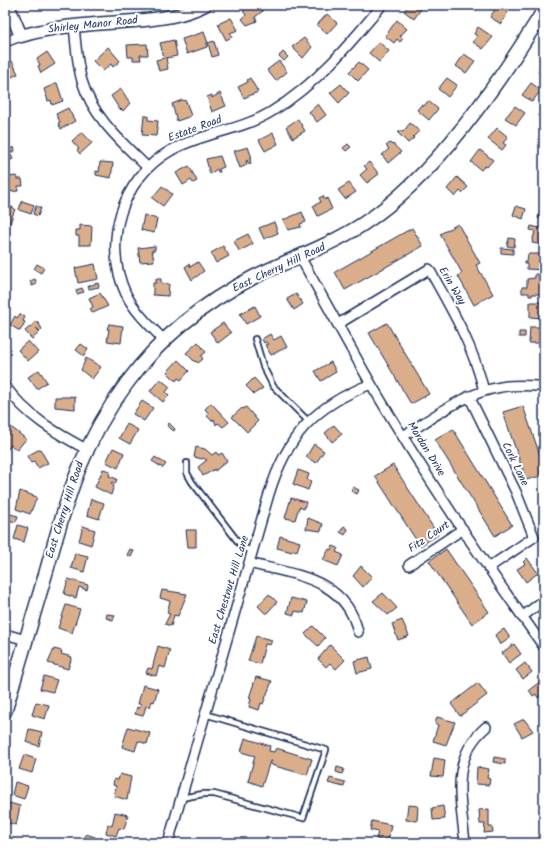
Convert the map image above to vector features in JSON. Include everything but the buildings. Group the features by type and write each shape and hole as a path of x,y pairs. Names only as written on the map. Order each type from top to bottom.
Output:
{"main road":[{"name":"East Cherry Hill Road","path":"5,711 68,497 86,449 102,419 128,381 164,340 195,315 228,292 256,276 326,246 364,223 402,193 426,169 475,112 498,81 544,10"}],"street":[{"path":"8,5 21,36"},
{"name":"Shirley Manor Road","path":"5,42 35,32 74,26 166,17 186,13 205,5"},
{"name":"Estate Road","path":"164,340 134,306 120,279 117,263 116,235 120,214 127,196 148,168 170,151 248,123 270,113 288,101 331,64 382,5"},
{"path":"74,26 80,76 92,106 110,131 148,168"},
{"name":"Mardan Drive","path":"300,257 371,384 403,436 488,568 544,647"},
{"name":"Erin Way","path":"338,324 430,269 459,322 470,346 484,391"},
{"name":"East Chestnut Hill Lane","path":"168,843 271,488 280,463 296,437 309,422 333,401 371,384"},
{"path":"403,436 469,396 484,391 516,385 544,386"},
{"path":"5,386 28,413 41,424 86,449"},
{"name":"Cork Lane","path":"469,396 516,492 534,537 488,568"},
{"name":"Fitz Court","path":"408,565 463,530"},
{"path":"250,563 310,579 325,586 342,598 350,608 358,632"},
{"path":"522,616 544,600"},
{"path":"5,634 26,640"},
{"path":"465,843 459,786 462,762 467,748 476,736 486,727"}],"lane":[{"path":"255,339 263,366 273,386 309,422"},
{"path":"187,463 187,472 208,505 239,544 244,548 253,551"},
{"path":"181,798 203,794 214,794 303,818 326,750 205,714"}]}
